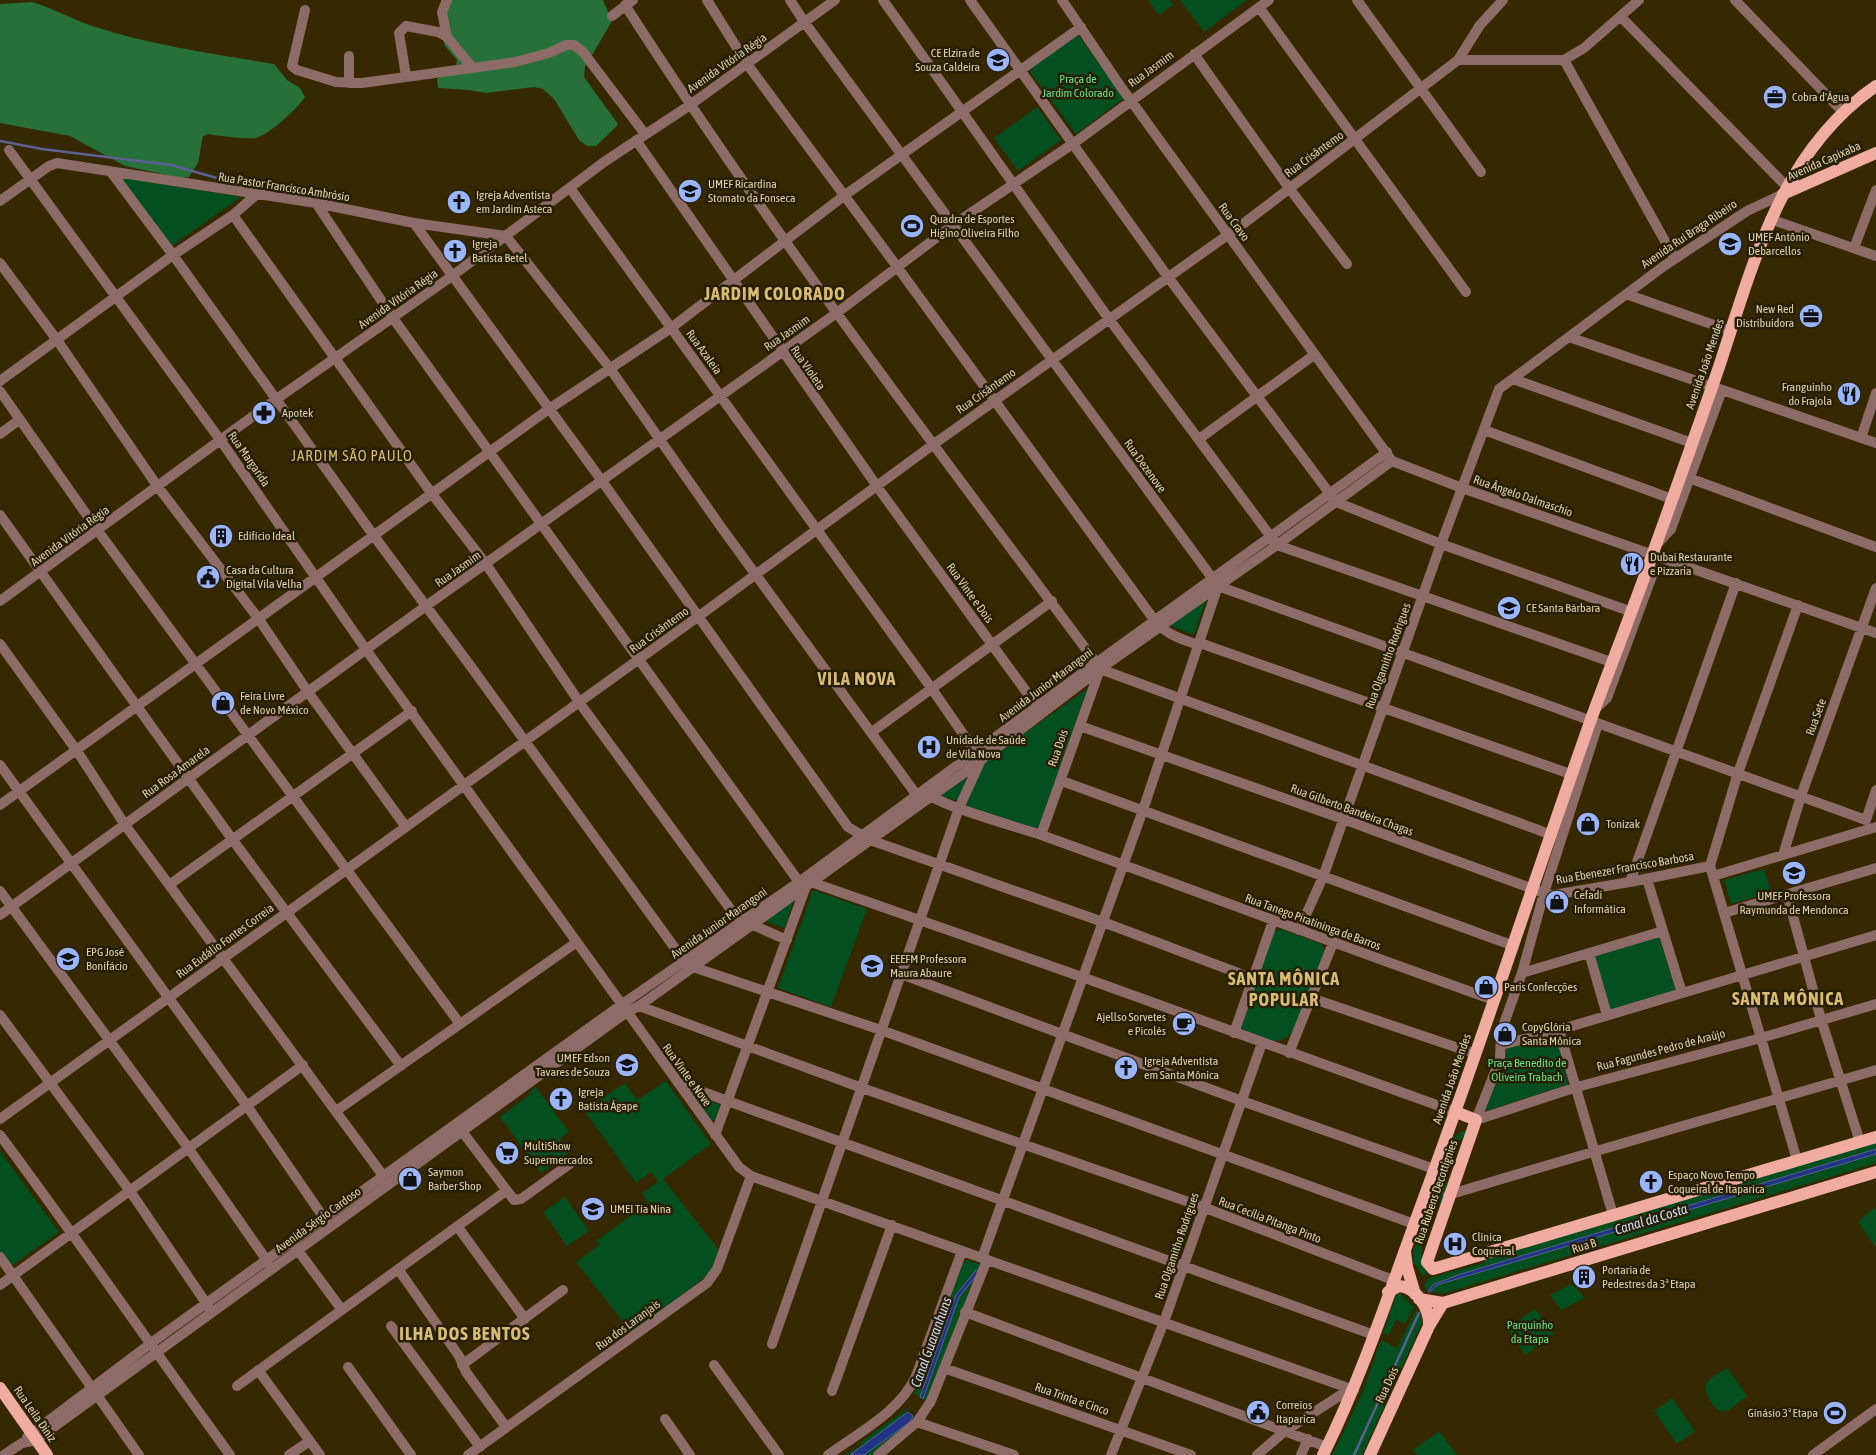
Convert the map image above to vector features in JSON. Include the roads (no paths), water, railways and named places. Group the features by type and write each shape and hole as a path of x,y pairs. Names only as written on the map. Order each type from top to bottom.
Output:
{"main road":[{"path":"1787,191 1816,145 1844,112 1876,86"},
{"name":"Avenida Capixaba","path":"1787,191 1876,152"},
{"name":"Avenida João Mendes","path":"1325,1451 1374,1335 1406,1242 1456,1112 1514,946 1539,891 1552,835 1573,775 1595,723 1595,708 1614,663 1672,499 1685,477 1692,443 1717,388 1731,331 1770,219 1787,191"},
{"path":"1456,1112 1476,1120"},
{"name":"Rua Rubens Decottignies","path":"1476,1120 1448,1195 1427,1262 1430,1268 1613,1215"},
{"path":"1613,1215 1876,1137"},
{"name":"Rua B","path":"1443,1303 1876,1172"},
{"path":"1406,1242 1407,1268 1417,1296 1428,1314 1429,1326"},
{"path":"1388,1292 1395,1287 1404,1286 1417,1296 1443,1303"},
{"name":"Rua Dois","path":"1370,1455 1429,1326 1443,1303"},
{"name":"Rua Leila Diniz","path":"0,1388 47,1455"}],"street":[{"path":"447,0 442,12 447,37"},
{"path":"707,0 747,64 845,195 1157,624 1180,639 1573,775"},
{"name":"Rua Dezenove","path":"790,0 804,23 1215,582"},
{"name":"Avenida Vitória Régia","path":"0,601 98,532 278,398 452,276 640,137 690,105 835,0"},
{"path":"883,0 1109,319 1277,545 1614,663"},
{"path":"970,0 1074,142 1168,277 1333,498 1441,544 1632,612"},
{"name":"Rua Cravo","path":"1062,0 1130,100 1389,456"},
{"name":"Rua Jasmim","path":"367,651 426,606 838,312 953,225 1074,142 1269,0"},
{"path":"1357,0 1480,172"},
{"name":"Rua Crisântemo","path":"465,784 1168,277 1422,89 1458,60 1484,19 1503,0"},
{"path":"1458,60 1564,60 1584,48 1640,0"},
{"path":"1735,0 1844,112"},
{"path":"612,16 629,3 690,105 785,240 1098,666 1552,835"},
{"path":"1259,7 1466,292"},
{"path":"305,10 292,66 297,70 317,77 349,83 471,66"},
{"path":"1621,17 1787,191"},
{"path":"406,76 399,36 400,30 406,26 438,32 447,37 471,66"},
{"path":"0,805 490,453 548,409 609,367 671,328 845,195 1081,27"},
{"name":"Rua Violeta","path":"471,66 514,62 549,53 566,45 574,44 583,52 732,280 876,486"},
{"path":"1194,54 1289,188 1347,264"},
{"path":"349,56 349,83"},
{"path":"1564,60 1675,259"},
{"name":"Rua Margarida","path":"9,150 221,441 367,651 465,784"},
{"name":"Rua Pastor Francisco Ambrósio","path":"30,179 57,163 316,203 414,223 506,236"},
{"path":"111,172 278,398 374,536 524,742 689,964 881,1030 1414,1224"},
{"path":"0,201 30,179"},
{"name":"Rua Azaleia","path":"570,188 979,756"},
{"path":"1854,248 1876,190"},
{"name":"Avenida Rui Braga Ribeiro","path":"1499,389 1675,259 1747,211 1787,191"},
{"path":"0,382 115,296 233,215 257,194"},
{"path":"316,203 393,318 805,884 920,920 1456,1112"},
{"path":"233,215 432,494 486,564 579,702 731,910 748,923 787,940"},
{"path":"1770,219 1876,256"},
{"path":"414,223 602,481 848,827 865,838 939,866 1103,922 1254,979"},
{"path":"506,236 609,367 756,574 872,732 924,796"},
{"path":"0,263 57,340 158,487 258,618 308,692 406,827"},
{"path":"1626,294 1731,331"},
{"path":"1569,337 1876,443"},
{"path":"1199,439 1314,355"},
{"path":"1513,379 1692,443"},
{"name":"Avenida João Mendes","path":"1595,708 1607,698 1652,576 1653,554 1671,529 1685,477 1717,388"},
{"name":"Rua Olgamitho Rodrigues","path":"1299,930 1323,877 1441,544 1499,389"},
{"path":"0,391 98,532 460,1024"},
{"path":"1861,438 1876,393"},
{"path":"0,434 19,420"},
{"path":"1484,430 1672,499"},
{"name":"Rua Ângelo Dalmaschio","path":"1389,456 1462,488 1653,554"},
{"name":"Avenida Junior Marangoni","path":"1215,582 1277,545 1333,498 1389,456"},
{"path":"1685,477 1876,547"},
{"name":"Rua Vinte e Dois","path":"876,486 1040,711"},
{"name":"Avenida Junior Marangoni","path":"624,1009 805,884 1098,666 1215,582 1270,536 1333,498"},
{"path":"0,515 232,839 401,1066"},
{"path":"1653,554 1876,633"},
{"path":"878,1455 917,1422 931,1401 944,1368 985,1259 1082,977 1162,755 1199,644 1215,582 1403,654 1676,752 1738,772 1801,796 1870,826 1876,790"},
{"path":"1630,882 1736,582"},
{"name":"Rua Sete","path":"1783,855 1801,796 1876,588"},
{"path":"872,732 1052,601"},
{"path":"1797,1160 1712,871 1738,772 1798,604"},
{"path":"0,644 77,751 124,825 303,1065 386,1180"},
{"name":"Rua Rosa Amarela","path":"0,915 367,651"},
{"name":"Rua Dois","path":"1041,835 1062,781 1098,666"},
{"path":"170,885 352,752 412,711"},
{"name":"Avenida João Mendes","path":"1539,891 1595,723"},
{"path":"1080,726 1162,755"},
{"name":"Rua Gilberto Bandeira Chagas","path":"1162,755 1539,891"},
{"path":"772,1344 959,808 979,756"},
{"path":"0,764 70,864 247,1106 327,1223"},
{"path":"1062,781 1514,946"},
{"name":"Rua Eudálio Fontes Correia","path":"0,1119 465,784"},
{"name":"Rua Vinte e Nove","path":"465,784 715,1135 739,1167 751,1176 1352,1389"},
{"name":"Rua Tanego Piratininga de Barros","path":"924,796 1041,835 1333,943 1494,1000"},
{"name":"Rua Ebenezer Francisco Barbosa","path":"1539,891 1553,895 1647,879 1712,871 1783,855 1870,826"},
{"path":"1724,913 1876,868"},
{"path":"1647,879 1682,993"},
{"path":"715,1135 769,992 805,884"},
{"path":"0,891 189,1149 269,1264"},
{"path":"1476,1120 1500,1059 1501,1032 1522,973 1539,891"},
{"path":"1786,894 1821,1019 1860,1142"},
{"path":"1234,1032 1274,921"},
{"path":"1522,973 1663,931"},
{"path":"1501,1044 1559,1030 1876,935"},
{"path":"336,1111 577,942"},
{"path":"1288,1053 1333,943"},
{"path":"1589,953 1607,1015"},
{"name":"Avenida Junior Marangoni","path":"624,1009 639,1006 689,964"},
{"path":"901,974 1242,1101 1434,1169"},
{"path":"1311,998 1476,1054"},
{"name":"Rua Fagundes Pedro de Araújo","path":"1476,1120 1577,1087 1760,1038 1876,1004"},
{"name":"Rua Cecília Pitanga Pinto","path":"639,1006 862,1088 1203,1207 1393,1280"},
{"name":"Avenida Sérgio Cardoso","path":"4,1455 33,1436 624,1009"},
{"path":"0,1015 48,1083 130,1191 209,1308"},
{"path":"1559,1030 1613,1215"},
{"name":"Rua Olgamitho Rodrigues","path":"1111,1455 1164,1322 1182,1265 1262,1043"},
{"path":"0,1285 303,1065"},
{"path":"1448,1195 1595,1150 1780,1100 1876,1070"},
{"path":"678,1083 1374,1335"},
{"path":"459,1127 514,1200 519,1200 571,1163"},
{"path":"0,1135 72,1232 153,1349 230,1455"},
{"name":"Rua dos Laranjais","path":"468,1455 707,1283 717,1269 751,1176"},
{"path":"237,1386 506,1191"},
{"path":"832,1391 892,1225"},
{"path":"457,1226 525,1319"},
{"path":"295,1246 342,1310"},
{"path":"828,1455 893,1408 909,1391 962,1251"},
{"path":"0,1257 139,1455"},
{"path":"398,1269 459,1356 462,1365 506,1428"},
{"path":"462,1365 563,1290"},
{"path":"965,1312 1308,1439 1325,1451"},
{"path":"391,1326 480,1447"},
{"path":"714,1365 779,1455"},
{"path":"348,1367 411,1455"},
{"name":"Rua Trinta e Cinco","path":"944,1368 1191,1455"},
{"path":"258,1370 320,1455"},
{"path":"1257,1455 1286,1431 1352,1389"},
{"path":"1813,1455 1876,1408"},
{"path":"665,1419 690,1455"},
{"path":"917,1422 1014,1455"},
{"path":"1301,1455 1308,1439"},
{"path":"289,1455 310,1441"}],"water":[{"path":"1876,1149 1876,1154 1437,1285 1430,1292 1428,1291 1434,1284 1461,1274"},
{"path":"976,1270 980,1271 959,1297 923,1399 920,1397 956,1295"},
{"path":"908,1412 913,1416 910,1422 864,1455 850,1455"}],"waterway":[{"path":"0,141 42,149 171,165 217,178"},
{"name":"Canal da Costa","path":"1354,1455 1419,1313"}],"place":[{"name":"CE Elzira de Souza Caldeira","path":"998,60"},
{"name":"Cobra d'Água","path":"1775,97"},
{"name":"UMEF Ricardina Stomato da Fonseca","path":"690,191"},
{"name":"Igreja Adventista em Jardim Asteca","path":"459,202"},
{"name":"Quadra de Esportes Higino Oliveira Filho","path":"912,226"},
{"name":"UMEF Antônio Debarcellos","path":"1730,244"},
{"name":"Igreja Batista Betel","path":"455,251"},
{"name":"New Red Distribuidora","path":"1811,316"},
{"name":"Franguinho do Frajola","path":"1849,394"},
{"name":"Apotek","path":"264,413"},
{"name":"Edifício Ideal","path":"221,536"},
{"name":"Dubai Restaurante e Pizzaria","path":"1632,564"},
{"name":"Casa da Cultura Digital Vila Velha","path":"208,577"},
{"name":"CE Santa Bárbara","path":"1509,608"},
{"name":"Feira Livre de Novo México","path":"223,703"},
{"name":"Unidade de Saúde de Vila Nova","path":"929,747"},
{"name":"Tonizak","path":"1588,824"},
{"name":"UMEF Professora Raymunda de Mendonca","path":"1794,873"},
{"name":"Cefadi Informática","path":"1557,902"},
{"name":"EPG José Bonifácio","path":"68,959"},
{"name":"EEEFM Professora Maura Abaure","path":"872,966"},
{"name":"Paris Confecções","path":"1486,987"},
{"name":"Ajellso Sorvetes e Picolés","path":"1184,1024"},
{"name":"CopyGlória Santa Mônica","path":"1505,1034"},
{"name":"UMEF Edson Tavares de Souza","path":"627,1065"},
{"name":"Igreja Adventista em Santa Mônica","path":"1126,1068"},
{"name":"Igreja Batista Ágape","path":"561,1099"},
{"name":"MultiShow Supermercados","path":"507,1153"},
{"name":"Saymon Barber Shop","path":"410,1179"},
{"name":"Espaço Novo Tempo Coqueiral de Itaparica","path":"1651,1182"},
{"name":"UMEI Tia Nina","path":"593,1209"},
{"name":"Clinica Coqueiral","path":"1455,1244"},
{"name":"Portaria de Pedestres da 3ª Etapa","path":"1584,1277"},
{"name":"Correios Itaparica","path":"1258,1412"},
{"name":"Ginásio 3ª Etapa","path":"1835,1413"}],"district":[{"name":"JARDIM COLORADO","path":"775,294"},
{"name":"JARDIM SÃO PAULO","path":"352,456"},
{"name":"VILA NOVA","path":"857,679"},
{"name":"SANTA MÔNICA POPULAR","path":"1284,990"},
{"name":"SANTA MÔNICA","path":"1788,999"},
{"name":"ILHA DOS BENTOS","path":"465,1334"}],"park label":[{"name":"Praça de Jardim Colorado","path":"1078,86"},
{"name":"Praça Benedito de Oliveira Trabach","path":"1527,1070"},
{"name":"Parquinho da Etapa","path":"1530,1332"}],"water label":[{"name":"Canal Guaranhuns","path":"931,1342"}]}
